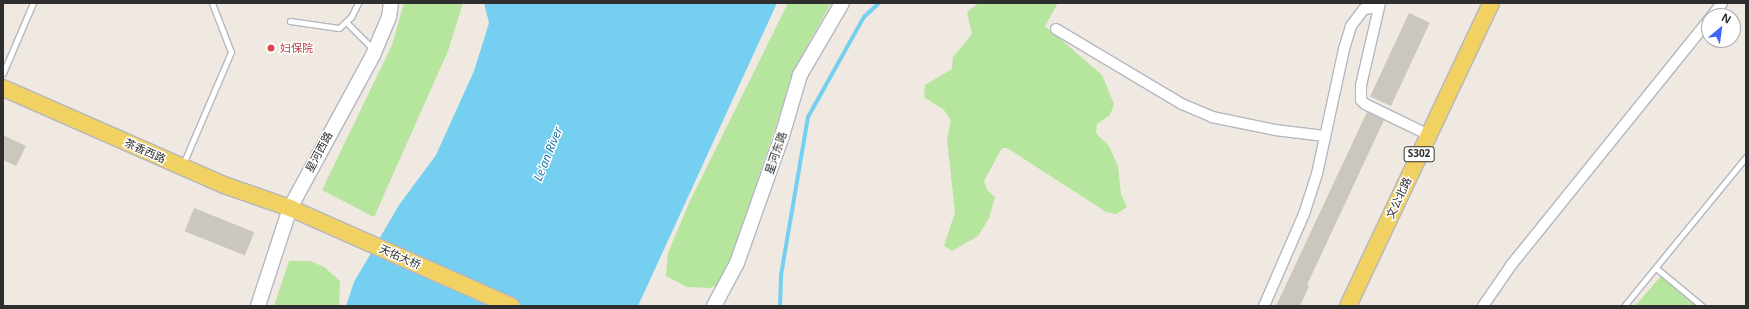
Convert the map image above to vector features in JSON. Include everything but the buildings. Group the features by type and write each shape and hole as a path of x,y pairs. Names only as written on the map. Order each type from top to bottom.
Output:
{"main road":[{"name":"文公北路","path":"1348,306 1491,3"},
{"name":"茶香西路","path":"3,88 224,185 290,208"},
{"name":"天佑大桥","path":"290,208 511,306"}],"street":[{"name":"星河西路","path":"258,306 290,208 375,51 388,17 391,3"},
{"name":"星河东路","path":"714,306 737,263 782,136 800,75 842,3"},
{"path":"1264,306 1304,214 1317,174 1352,26 1364,9 1379,5 1361,85 1361,100 1370,107 1429,135"},
{"path":"1056,29 1182,104 1212,117 1275,130 1325,136"},
{"path":"1483,306 1512,264 1701,30"}],"lane":[{"path":"3,73 32,3"},
{"path":"182,167 231,52 212,3"},
{"path":"290,21 325,28 339,28 346,22 358,3"},
{"path":"346,22 375,51"},
{"path":"1624,306 1746,157"},
{"path":"1656,268 1702,306"}],"green space":[{"path":"404,3 463,3 448,51 374,217 322,190 392,45"},
{"path":"788,3 831,3 796,66 723,283 710,288 687,287 666,276 668,253 689,203"},
{"path":"979,3 1058,3 1045,26 1102,75 1114,104 1110,115 1097,124 1096,133 1109,146 1118,166 1121,194 1127,207 1116,214 1106,212 1007,148 1002,148 984,181 987,190 995,197 989,218 978,236 952,251 944,246 955,212 947,140 951,120 944,110 924,97 925,85 952,69 953,57 972,34 967,12"},
{"path":"289,261 310,261 324,267 340,281 339,306 274,306"},
{"path":"1661,276 1696,306 1635,306"}],"water":[{"name":"Le'an River","path":"484,3 777,3 638,306 346,306 354,282 399,205 436,155 474,71 489,23"}],"waterway":[{"path":"780,306 781,275 808,117 864,17 879,3"}],"place":[{"name":"妇保院","path":"271,48"}]}
